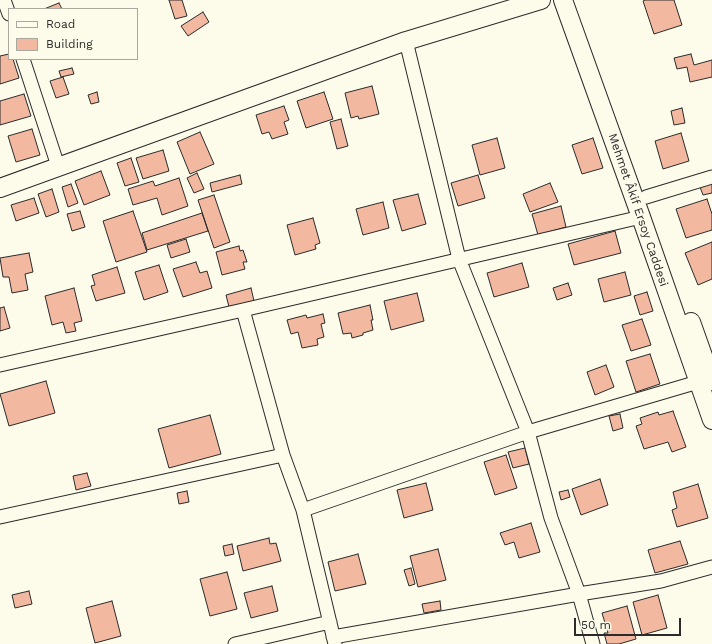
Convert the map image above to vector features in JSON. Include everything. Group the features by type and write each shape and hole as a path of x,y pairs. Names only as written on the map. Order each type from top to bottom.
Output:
{"main road":[{"path":"0,188 406,41 541,0"},
{"name":"Mehmet Âkif Ersoy Caddesi","path":"563,0 646,197 708,380 712,420"},
{"name":"Mehmet Âkif Ersoy Caddesi","path":"563,0 641,217 708,380"}],"street":[{"path":"4,0 8,11"},
{"path":"406,41 459,259 528,432 551,518 579,594 593,644"},
{"path":"23,60 58,166"},
{"path":"646,197 712,177"},
{"path":"0,365 641,217"},
{"path":"243,310 283,455 303,510 334,641 579,594 661,581 712,567"},
{"path":"303,510 528,432 708,380"},
{"path":"0,517 283,455"},
{"path":"235,644 330,622"}],"building":[{"path":"169,0 182,0 187,16 175,19"},
{"path":"674,0 682,25 654,34 643,1"},
{"path":"59,3 62,8 46,8"},
{"path":"203,12 209,22 188,36 181,26"},
{"path":"8,54 8,60 13,60 19,78 0,84 0,56"},
{"path":"691,54 694,65 712,60 712,77 690,82 687,67 677,69 674,58"},
{"path":"72,68 74,74 61,77 59,71"},
{"path":"63,77 69,94 56,98 50,81"},
{"path":"372,86 379,114 359,119 358,116 351,118 345,93"},
{"path":"97,92 99,102 91,104 88,95"},
{"path":"324,92 333,119 306,128 297,101"},
{"path":"24,94 31,116 0,125 0,101"},
{"path":"284,106 289,120 284,122 288,134 272,139 269,132 262,134 256,115"},
{"path":"682,108 685,123 674,125 671,111"},
{"path":"341,119 348,146 337,149 330,122"},
{"path":"32,129 40,155 16,162 8,136"},
{"path":"200,132 214,164 190,174 177,142"},
{"path":"681,133 689,161 663,169 655,141"},
{"path":"497,138 505,168 480,175 472,145"},
{"path":"593,138 603,168 582,174 572,145"},
{"path":"163,150 169,171 143,179 136,158"},
{"path":"131,158 139,182 125,186 117,163"},
{"path":"101,171 110,195 84,205 75,181"},
{"path":"197,173 204,189 194,193 187,178"},
{"path":"240,175 242,184 212,192 210,183"},
{"path":"478,175 485,198 458,206 451,183"},
{"path":"179,178 188,206 162,215 157,198 133,205 128,189 153,181 155,186"},
{"path":"550,183 558,202 530,212 523,194"},
{"path":"712,183 712,193 703,195 700,187"},
{"path":"71,184 78,203 68,207 62,187"},
{"path":"52,189 59,212 46,217 38,194"},
{"path":"418,194 426,224 402,231 393,200"},
{"path":"214,195 230,242 214,248 198,200"},
{"path":"34,198 39,213 16,221 11,205"},
{"path":"707,199 712,214 712,230 686,238 676,209"},
{"path":"383,202 389,228 363,235 356,209"},
{"path":"561,206 566,227 538,235 532,214"},
{"path":"80,211 85,227 72,231 67,214"},
{"path":"133,211 147,252 116,262 103,221"},
{"path":"202,213 208,231 147,250 142,233"},
{"path":"313,218 320,243 315,245 316,249 295,255 287,225"},
{"path":"615,231 621,253 574,265 568,244"},
{"path":"186,239 190,252 171,258 167,245"},
{"path":"712,242 712,279 698,285 685,253"},
{"path":"239,246 240,251 243,250 247,262 243,262 245,269 222,275 216,252"},
{"path":"29,253 33,272 25,274 28,290 12,293 9,277 3,277 0,258"},
{"path":"196,262 200,273 207,271 212,288 183,297 173,269"},
{"path":"522,263 529,287 494,297 487,273"},
{"path":"159,265 168,292 144,300 135,272"},
{"path":"117,267 125,293 96,301 91,286 95,285 92,275"},
{"path":"625,272 631,295 604,302 598,279"},
{"path":"568,283 572,295 557,300 553,288"},
{"path":"74,288 82,321 74,323 76,331 66,333 63,322 52,325 45,296"},
{"path":"251,288 254,301 229,307 226,295"},
{"path":"647,292 653,311 640,315 634,296"},
{"path":"417,293 424,321 391,330 384,301"},
{"path":"370,305 373,330 352,338 351,333 343,334 338,313"},
{"path":"4,307 10,328 0,331 0,308"},
{"path":"323,314 325,323 321,324 324,337 317,339 318,345 302,348 298,332 291,334 287,320 306,315 307,318"},
{"path":"642,319 651,345 631,351 622,325"},
{"path":"650,354 660,384 636,392 626,361"},
{"path":"606,365 614,387 595,395 587,372"},
{"path":"46,381 55,413 9,426 0,394"},
{"path":"673,411 686,447 672,452 668,442 644,449 636,426 642,424 640,418 658,412 659,415"},
{"path":"620,414 623,428 613,431 609,416"},
{"path":"210,415 221,454 169,468 158,429"},
{"path":"525,448 529,464 513,468 508,452"},
{"path":"506,455 517,488 495,495 484,462"},
{"path":"87,473 91,486 76,490 73,476"},
{"path":"600,479 608,505 581,515 572,489"},
{"path":"426,483 433,510 404,518 397,490"},
{"path":"698,484 708,518 677,527 672,510 677,508 673,492"},
{"path":"568,490 570,497 561,500 559,492"},
{"path":"187,491 189,502 179,504 177,493"},
{"path":"531,523 540,552 519,558 514,542 505,545 500,533"},
{"path":"269,538 270,544 276,543 281,561 243,571 237,546"},
{"path":"680,541 688,564 655,573 648,550"},
{"path":"232,544 234,554 225,556 223,546"},
{"path":"438,549 446,580 418,587 410,556"},
{"path":"358,554 366,584 335,591 328,562"},
{"path":"411,568 415,584 409,586 404,570"},
{"path":"227,572 237,609 210,616 200,579"},
{"path":"272,586 278,611 251,618 244,593"},
{"path":"29,591 32,604 15,608 12,595"},
{"path":"658,595 667,628 642,635 633,602"},
{"path":"112,601 121,636 95,643 86,608"},
{"path":"440,601 441,610 424,613 422,604"},
{"path":"627,606 636,639 619,644 607,644 604,633 608,633 602,613"}]}
